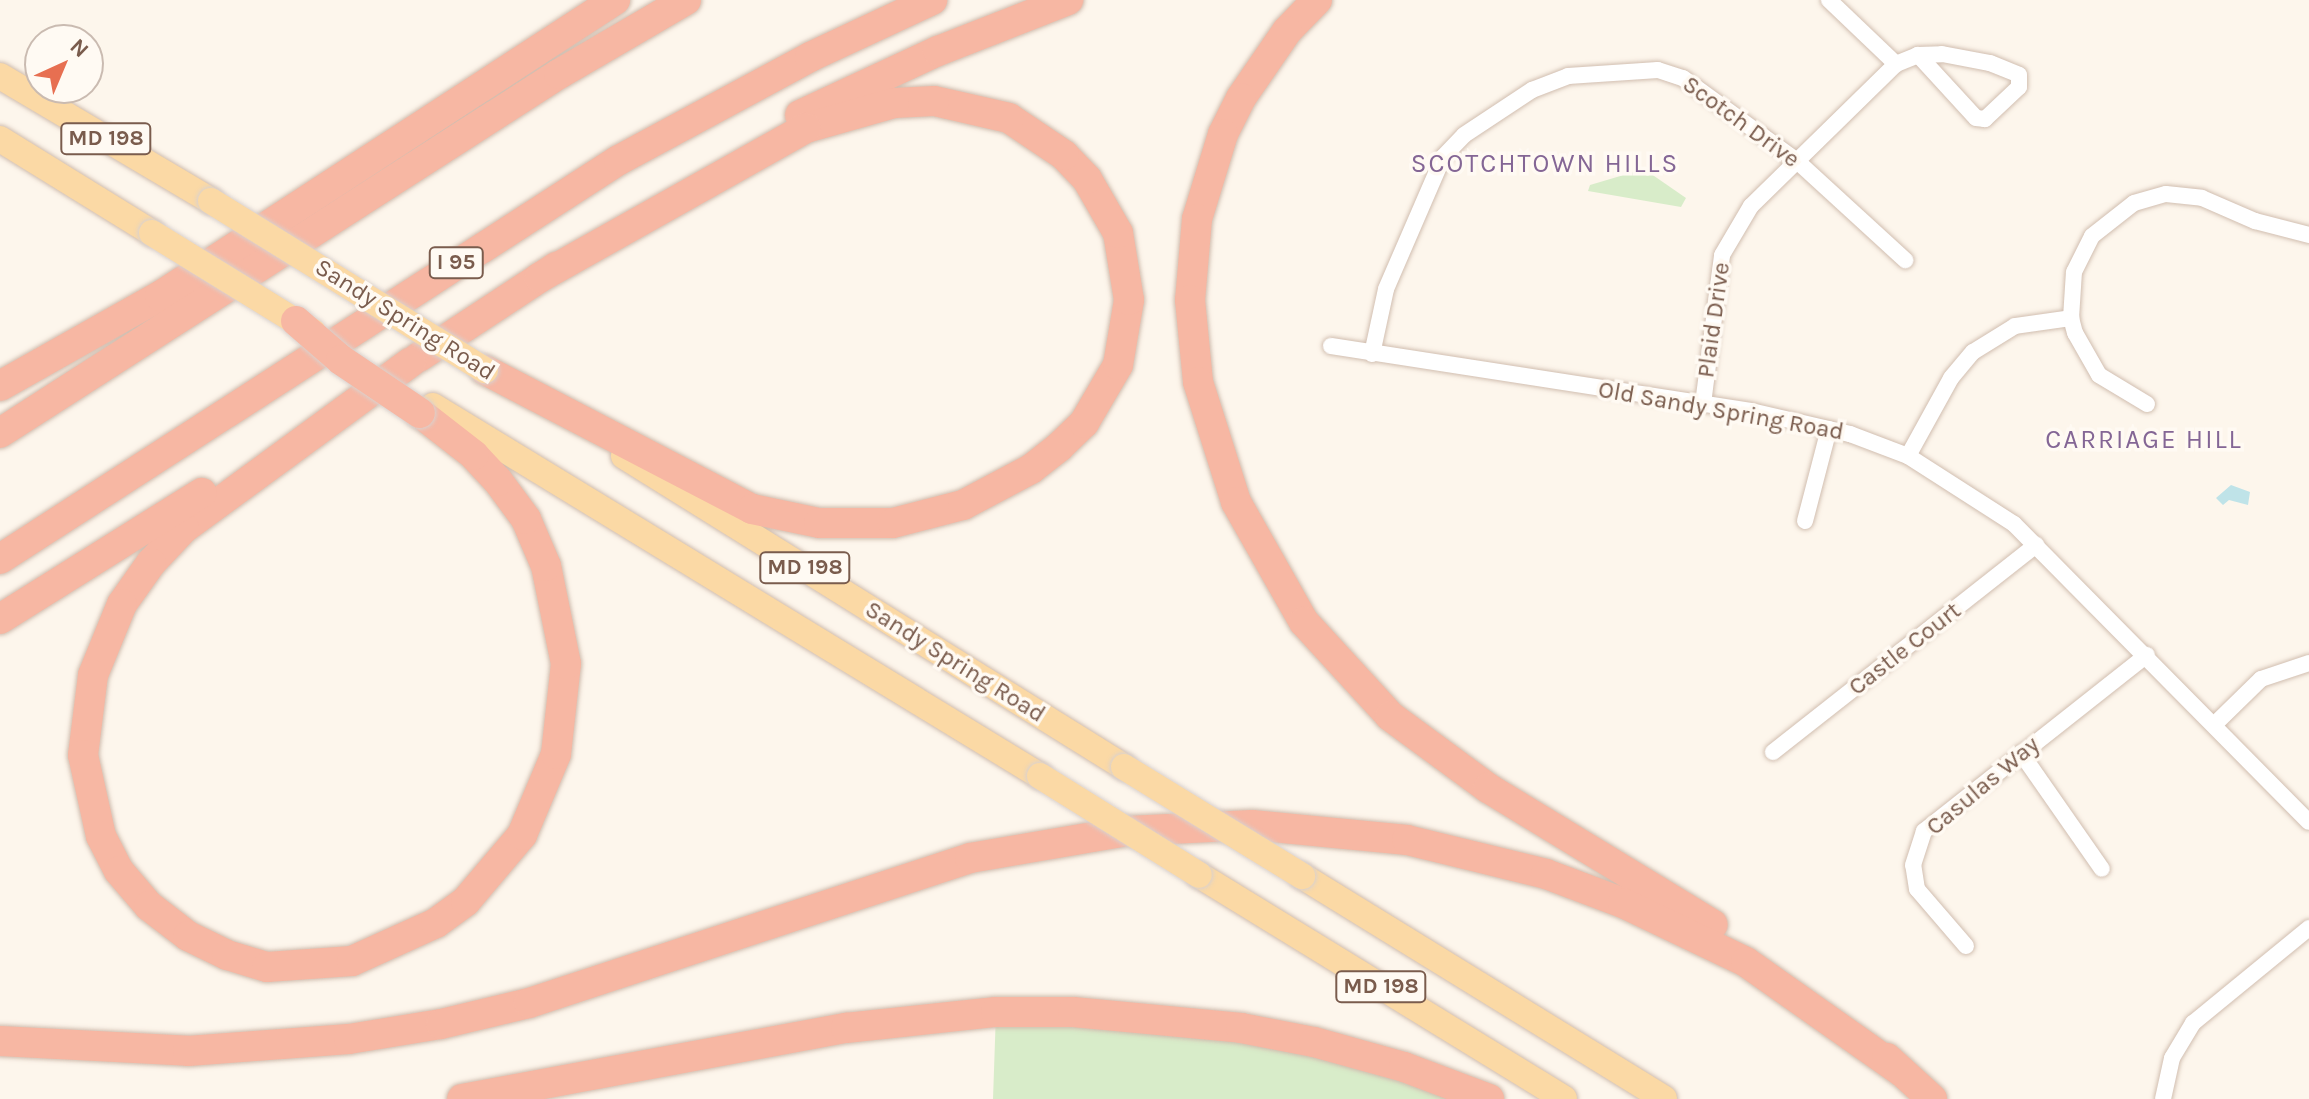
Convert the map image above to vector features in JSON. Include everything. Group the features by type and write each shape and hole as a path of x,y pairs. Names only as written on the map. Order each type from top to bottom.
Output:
{"highway":[{"path":"0,386 160,296 615,0"},
{"path":"0,433 559,74 686,0"},
{"name":"I 95","path":"0,559 619,160 810,57 932,0"},
{"path":"0,619 411,362 700,172 837,95 1068,0"},
{"path":"1317,0 1261,65 1223,134 1197,219 1191,261 1193,338 1204,407 1223,468 1258,547 1281,589 1331,657 1417,739 1755,951 1932,1099"},
{"path":"485,370 752,509 819,523 893,523 963,505 1031,469 1059,447 1084,423 1118,365 1129,300 1118,233 1087,179 1064,155 1009,118 934,101 894,103 806,128 539,278"},
{"path":"296,321 341,360 426,409 498,481 526,519 546,566 559,609 566,664 556,754 522,835 466,901 436,923 352,961 267,967 227,955 188,936 149,906 119,871 101,836 83,755 93,675 122,604 151,563 184,528 411,362"},
{"path":"0,1041 188,1051 349,1039 441,1024 529,1003 970,858 1128,831 1252,825 1407,840 1546,874 1623,903 1746,962 1902,1072"},
{"path":"462,1099 846,1028 996,1012 1073,1012 1241,1028 1314,1042 1404,1067 1489,1099"}],"main road":[{"name":"Sandy Spring Road","path":"0,76 211,201 1664,1099"},
{"name":"MD 198","path":"0,139 296,321"},
{"name":"MD 198","path":"426,409 1040,776 1564,1099"}],"street":[{"path":"1829,0 1896,64 1918,55 1990,63 2019,75 2019,87 1985,119 1976,118 1918,55"},
{"name":"Plaid Drive","path":"1703,404 1728,240 1751,206 1896,64"},
{"name":"Scotch Drive","path":"1372,354 1386,289 1443,157 1464,135 1554,79 1666,71 1797,161 1905,260"},
{"path":"2147,404 2099,375 2082,351 2071,318 2074,272 2085,246 2107,221 2150,196 2202,198 2255,221 2309,235"},
{"path":"1908,456 1951,378 1973,352 2015,326 2071,318"},
{"name":"Old Sandy Spring Road","path":"1331,346 1703,404 1829,429 1908,456 1976,496 2036,545 2216,723 2309,822"},
{"path":"1805,521 1829,429"},
{"name":"Castle Court","path":"1773,752 2036,545"},
{"name":"Casulas Way","path":"1966,946 1917,889 1913,865 1917,844 1924,831 2147,655"},
{"path":"2216,723 2261,679 2309,663"},
{"path":"2021,753 2102,869"},
{"path":"2163,1099 2172,1058 2193,1023 2309,928"}],"green space":[{"path":"1644,169 1686,198 1681,207 1588,191 1590,185"},
{"path":"996,1012 1149,1016 1489,1099 993,1099"}],"water":[{"path":"2231,485 2250,492 2248,505 2229,500 2223,505 2216,498"}],"district":[{"name":"SCOTCHTOWN HILLS","path":"1545,164"},
{"name":"CARRIAGE HILL","path":"2144,440"}]}
